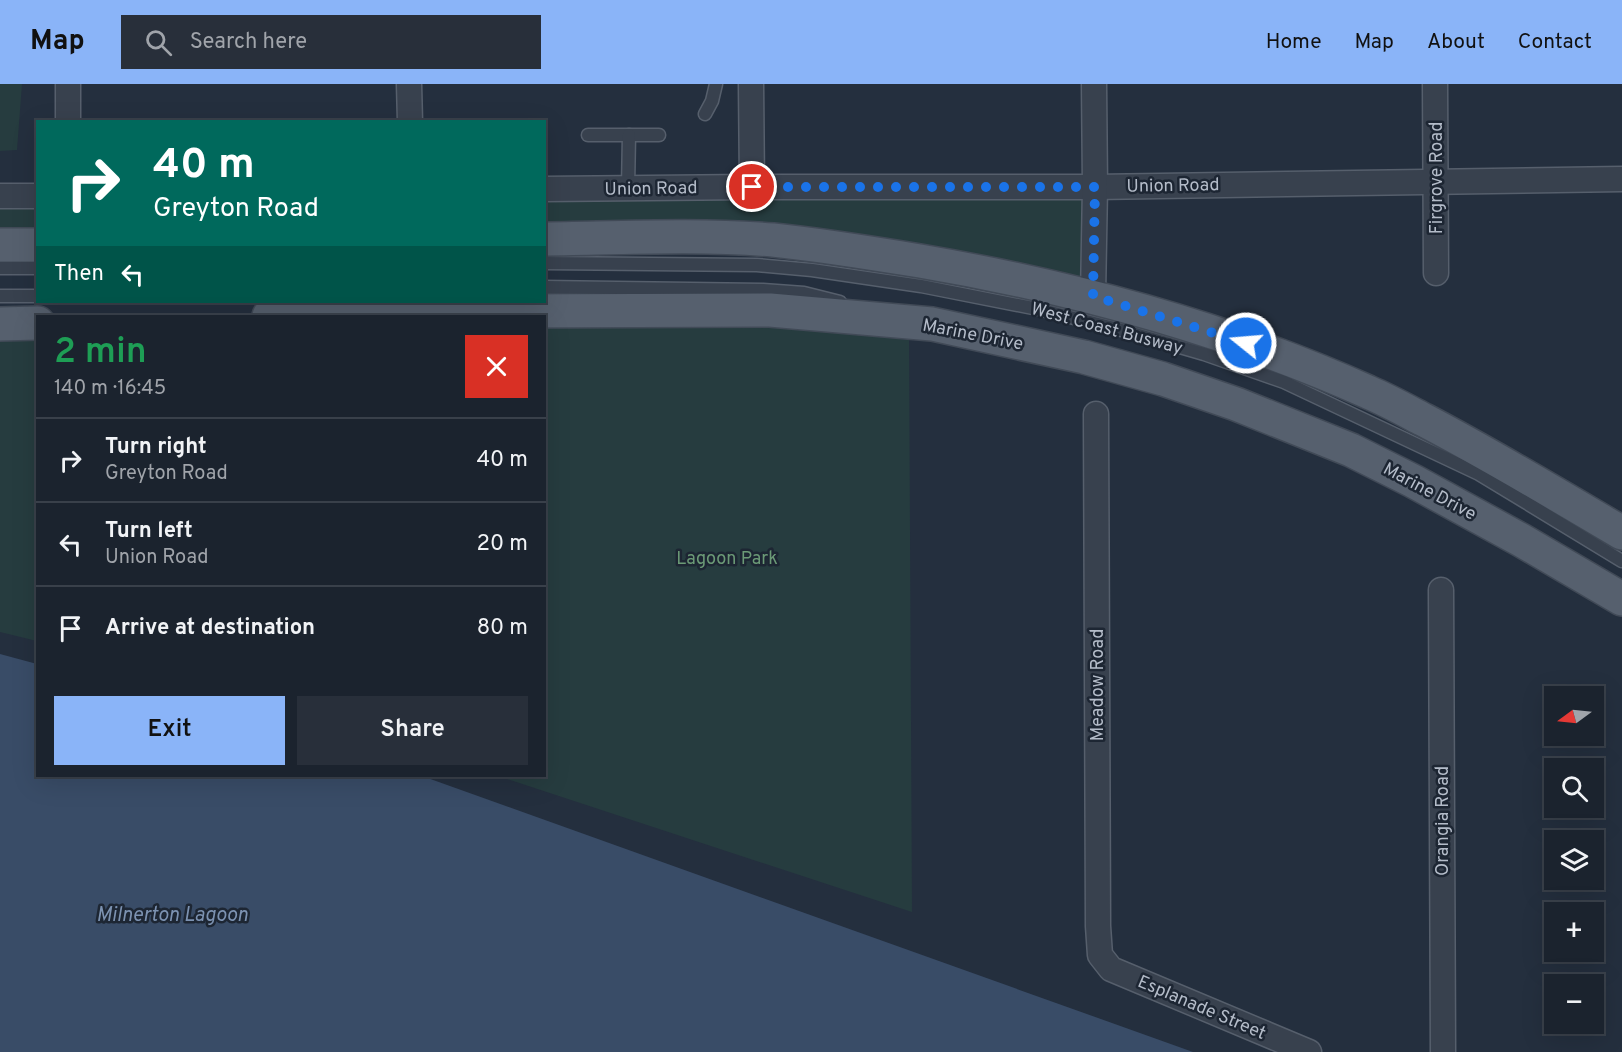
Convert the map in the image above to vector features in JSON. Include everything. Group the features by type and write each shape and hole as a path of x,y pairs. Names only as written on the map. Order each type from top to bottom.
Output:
{"main road":[{"path":"546,239 706,237 771,240 856,250 1019,279 1093,296 1268,350 1370,392 1504,463 1622,533"},
{"path":"0,245 36,245"},
{"name":"Marine Drive","path":"316,315 502,311 770,310 932,324 1084,357 1163,379 1236,404 1351,450 1413,480 1622,599"},
{"path":"0,324 36,323"}],"street":[{"path":"68,84 68,120"},
{"path":"409,84 410,120"},
{"path":"751,84 752,187"},
{"path":"1093,296 1094,84"},
{"name":"Firgrove Road","path":"1435,84 1436,273"},
{"name":"Union Road","path":"546,189 1095,187 1622,178"},
{"path":"0,196 36,196"},
{"name":"Meadow Road","path":"1096,414 1100,955"},
{"name":"Orangia Road","path":"1442,590 1443,1052"},
{"name":"Esplanade Street","path":"1100,955 1111,969 1309,1052"}],"lane":[{"path":"705,114 712,101 716,84"},
{"path":"588,135 658,135"},
{"path":"628,188 629,135"},
{"name":"West Coast Busway","path":"546,263 757,265 812,270 921,286 1038,309 1118,329 1204,354 1284,382 1479,474 1622,561"},
{"path":"0,268 36,268"},
{"path":"546,287 717,288 804,293 932,324"},
{"path":"0,296 36,296"}],"green space":[{"path":"0,84 22,84 17,150 0,151"},
{"path":"1095,187 1093,296 947,266 546,239 546,189"},
{"path":"0,196 36,196 36,245 0,245"},
{"path":"0,320 36,320 36,641 0,632"},
{"name":"Lagoon Park","path":"546,323 769,325 909,340 912,912 501,777 546,777"}],"water":[{"name":"Milnerton Lagoon","path":"0,654 36,664 36,777 425,777 1193,1052 0,1052"}],"route":[{"path":"752,187 1095,187 1093,296 1246,343"}]}
